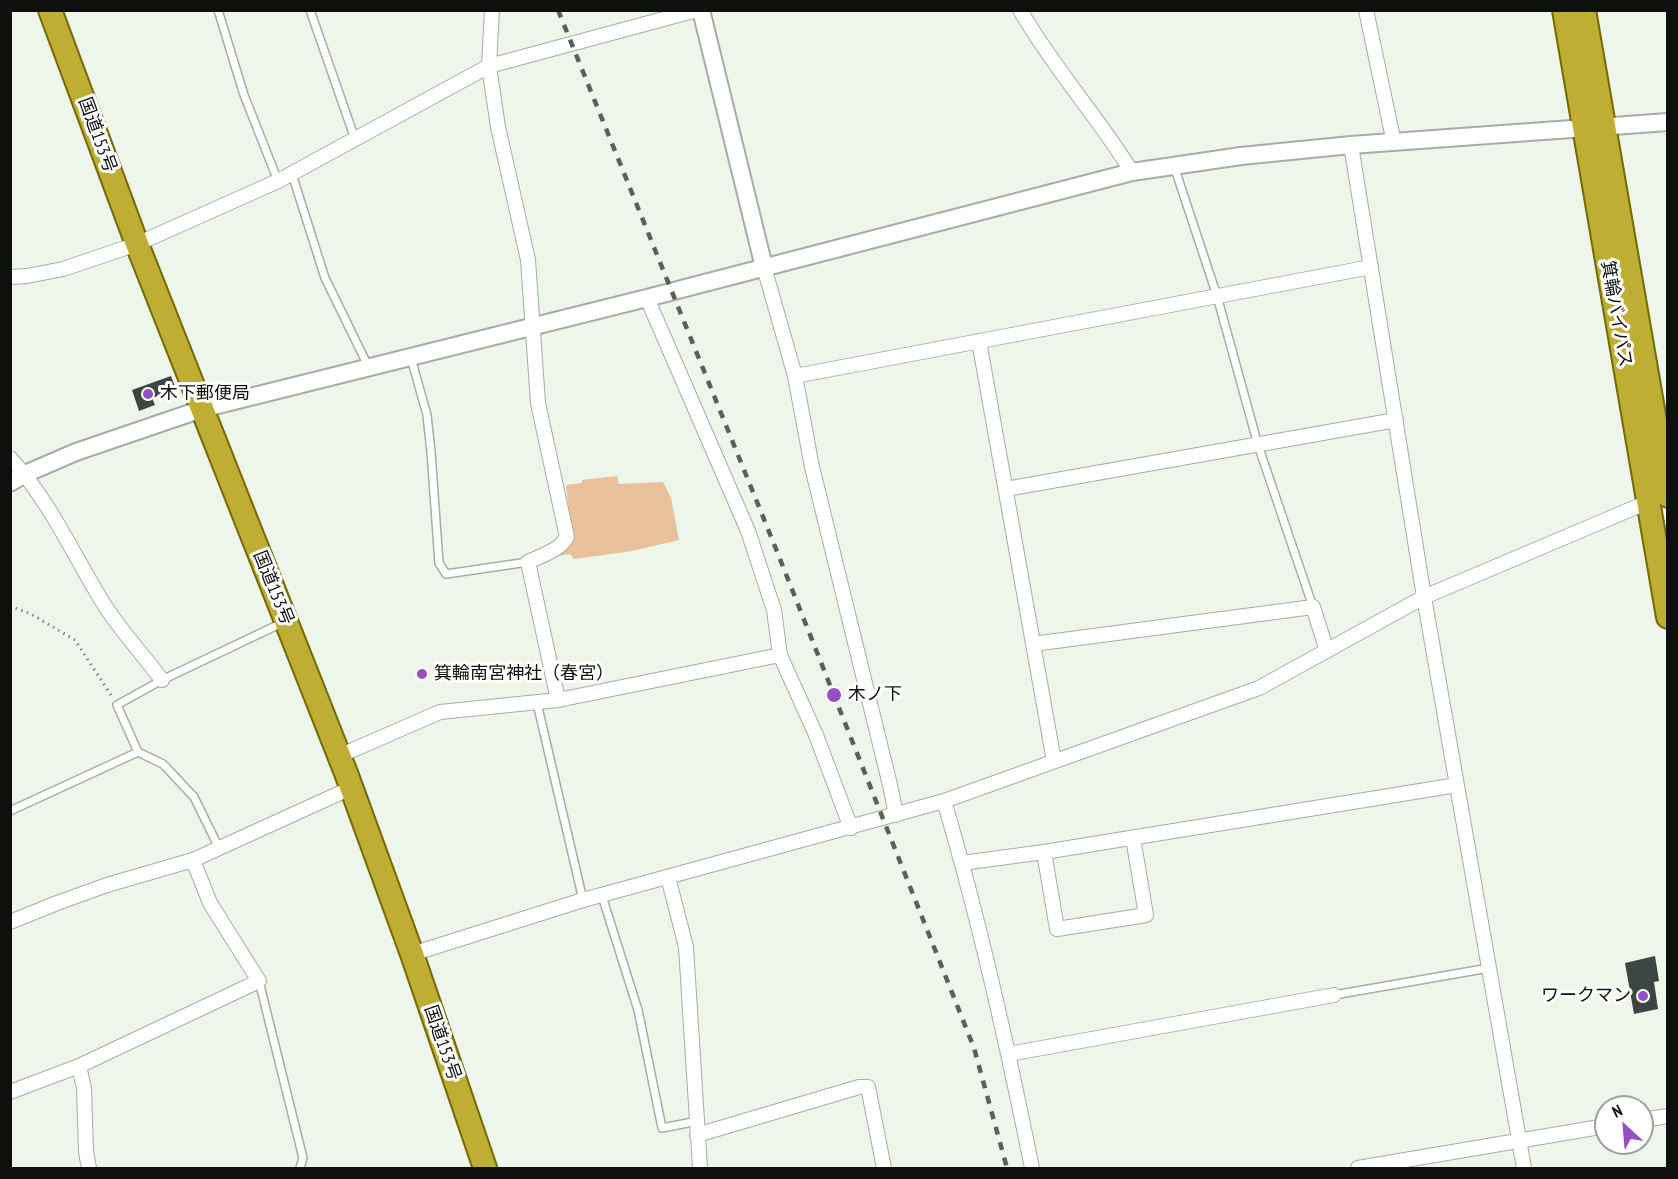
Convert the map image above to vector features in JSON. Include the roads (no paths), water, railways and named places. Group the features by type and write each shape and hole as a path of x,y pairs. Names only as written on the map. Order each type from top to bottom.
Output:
{"highway":[{"name":"国道153号","path":"50,10 137,244 339,756 412,954 485,1168"},
{"name":"箕輪バイパス","path":"1564,10 1595,128 1662,496 1668,617"},
{"name":"箕輪バイパス","path":"1584,10 1595,128"}],"street":[{"path":"492,10 489,66 498,127 528,260 538,403 567,537 556,550 528,562 558,700"},
{"path":"10,277 63,269 137,244 292,174 489,66 699,10 764,267 795,376 812,467 896,815"},
{"path":"1020,10 1036,38 1119,150 1132,172"},
{"path":"1366,10 1394,143"},
{"path":"18,478 76,452 202,410 647,298 1132,172 1241,156 1668,122"},
{"path":"1351,146 1424,597 1524,1168"},
{"path":"795,376 1371,267"},
{"path":"647,298 748,531 774,610 780,655 816,735 851,828"},
{"path":"979,341 1054,761"},
{"path":"1006,489 1396,420"},
{"path":"10,459 18,478 54,518 106,608 162,680"},
{"path":"412,954 583,900 944,801 1259,688 1424,597 1662,496"},
{"path":"1033,644 1313,606 1327,651"},
{"path":"339,756 440,712 558,700 780,655"},
{"path":"962,863 1133,838 1457,785"},
{"path":"10,922 107,885 193,860 351,788"},
{"path":"944,801 962,863 1009,1054 1032,1168"},
{"path":"1044,852 1057,929 1146,915 1133,838"},
{"path":"11,1090 79,1066 259,981 210,903 193,860"},
{"path":"668,877 686,947 700,1168"},
{"path":"1009,1054 1334,995"},
{"path":"79,1066 84,1088 86,1152 89,1168"},
{"path":"697,1128 859,1087 868,1087 884,1168"},
{"path":"1358,1168 1594,1128"}],"lane":[{"path":"218,10 244,95 278,181"},
{"path":"310,10 355,139"},
{"path":"1174,166 1217,296 1258,445 1313,606"},
{"path":"292,174 325,278 369,368"},
{"path":"411,357 427,415 439,563 446,574 528,562"},
{"path":"219,848 194,797 163,764 138,752 117,705 162,680 287,621"},
{"path":"537,703 583,900"},
{"path":"10,811 138,752"},
{"path":"602,896 638,1010 662,1128 697,1128"},
{"path":"1334,995 1490,968"},
{"path":"259,981 303,1158 300,1168"}],"railway":[{"path":"558,10 774,544 974,1048 1007,1168"}],"place":[{"name":"木下郵便局","path":"148,394"},
{"name":"箕輪南宮神社（春宮）","path":"422,674"},
{"name":"木ノ下","path":"834,695"},
{"name":"ワークマン","path":"1643,996"}]}
